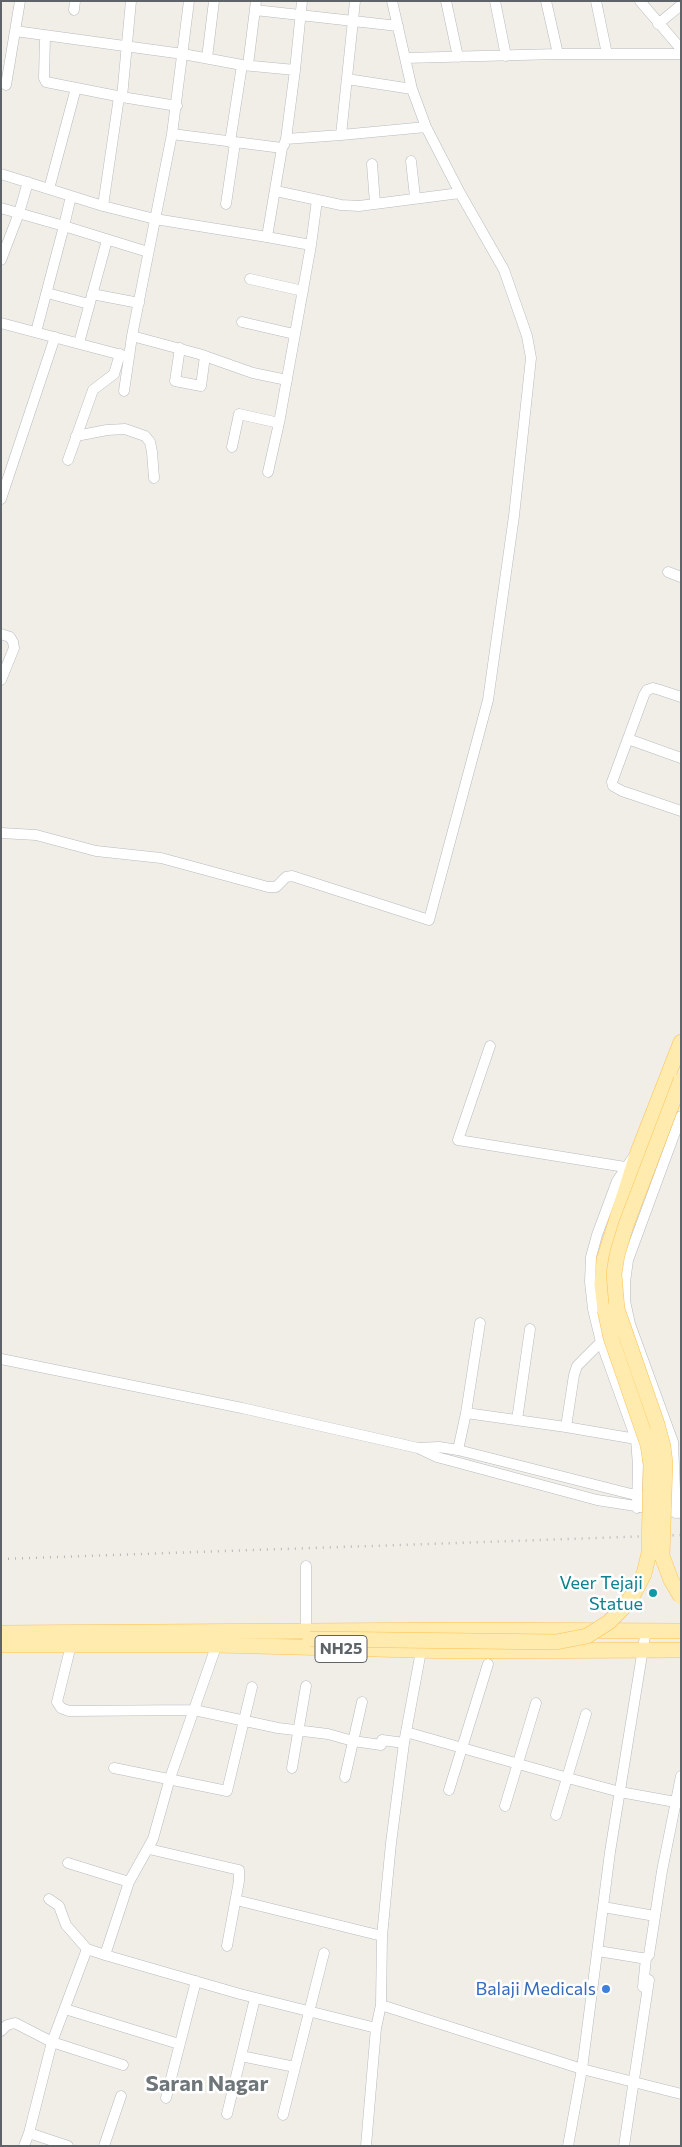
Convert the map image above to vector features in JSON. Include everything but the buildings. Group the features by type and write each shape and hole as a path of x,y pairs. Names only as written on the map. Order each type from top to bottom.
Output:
{"main road":[{"path":"277,1648 308,1635 556,1642 572,1640 587,1636 609,1622 634,1593 644,1574 649,1553 651,1464 648,1445 637,1408 611,1338 602,1284 604,1260 638,1152 679,1049"},
{"path":"681,1080 626,1224 617,1255 614,1274 617,1309 663,1446 662,1556 671,1580 681,1598"},
{"name":"NH25","path":"1,1645 71,1645 219,1639 265,1632 308,1635 681,1631"},
{"name":"NH25","path":"1,1633 219,1639 277,1648 420,1651 681,1650"}],"street":[{"path":"6,84 20,1"},
{"path":"104,206 120,97 131,1"},
{"path":"68,460 93,390 114,374 125,356 132,336 177,106 189,1"},
{"path":"207,58 214,1"},
{"path":"267,237 295,70 302,1"},
{"path":"341,135 355,1"},
{"path":"1,833 36,835 96,851 161,858 268,887 276,887 286,877 292,876 428,920 488,700 514,516 531,358 527,336 504,270 460,193 426,127 412,89 392,1"},
{"path":"446,1 458,57"},
{"path":"495,1 506,56"},
{"path":"546,1 558,54"},
{"path":"596,1 607,54"},
{"path":"640,1 681,49"},
{"path":"658,24 681,5"},
{"path":"226,204 233,143 255,6 300,15 398,26"},
{"path":"15,32 183,54 245,65 295,70"},
{"path":"44,36 45,80 50,84 177,106"},
{"path":"405,58 558,54 681,54"},
{"path":"347,79 412,89"},
{"path":"49,189 76,88"},
{"path":"172,134 233,143 284,143 341,135 426,127"},
{"path":"411,161 415,198"},
{"path":"372,164 375,203"},
{"path":"1,174 104,206 155,219 311,245"},
{"path":"1,260 19,213 28,182"},
{"path":"276,191 341,205 359,206 460,193"},
{"path":"36,332 71,196"},
{"path":"268,472 287,380 317,200"},
{"path":"1,208 148,252"},
{"path":"79,343 107,240"},
{"path":"250,279 303,291"},
{"path":"47,293 139,303"},
{"path":"242,322 294,334"},
{"path":"1,323 125,356"},
{"path":"132,336 180,348 254,374 287,380"},
{"path":"1,499 55,337"},
{"path":"180,348 174,381 201,386 205,356"},
{"path":"124,391 125,356"},
{"path":"232,446 239,414 279,423"},
{"path":"76,436 107,430 125,429 145,436 150,442 154,478"},
{"path":"668,572 681,577"},
{"path":"1,634 10,637 14,648 1,680"},
{"path":"681,697 653,688 647,690 613,778 613,786 622,791 681,811"},
{"path":"628,739 681,758"},
{"path":"490,1046 458,1140 625,1167"},
{"path":"678,1509 672,1442 630,1324 625,1301 625,1282 628,1260 681,1116"},
{"path":"637,1508 638,1466 636,1439 601,1342 593,1309 590,1282 591,1257 597,1235 617,1181 625,1167 638,1152"},
{"path":"458,1450 466,1413 480,1323"},
{"path":"517,1420 530,1329"},
{"path":"566,1427 577,1366 601,1342"},
{"path":"1,1359 242,1408 418,1448 437,1457 597,1500 637,1508 678,1509"},
{"path":"466,1413 636,1439"},
{"path":"418,1448 438,1447 458,1450 638,1496 678,1509"},
{"path":"306,1566 308,1635"},
{"path":"568,2146 582,2069 603,1907 646,1630"},
{"path":"105,1955 129,1882 137,1864 149,1849 170,1778 219,1639"},
{"path":"71,1645 57,1702 61,1708 69,1711 194,1710 244,1722 328,1734 353,1741 381,1745 382,1740 404,1743"},
{"path":"366,2146 376,2028 381,2005 382,1936 391,1843 404,1743 420,1651"},
{"path":"450,1790 488,1664"},
{"path":"292,1768 306,1686"},
{"path":"114,1768 227,1791 252,1687"},
{"path":"345,1777 362,1702"},
{"path":"505,1806 536,1703"},
{"path":"556,1815 586,1714"},
{"path":"406,1732 620,1792 678,1802"},
{"path":"624,2146 646,1958 651,1949 655,1916 678,1802 681,1776"},
{"path":"149,1849 239,1870 236,1900 227,1946"},
{"path":"68,1863 129,1882"},
{"path":"49,1899 59,1906 66,1925 87,1949 254,1998 376,2028"},
{"path":"236,1900 287,1911 382,1936"},
{"path":"603,1907 655,1916"},
{"path":"24,2146 52,2042 87,1949"},
{"path":"598,1951 646,1958"},
{"path":"283,2115 324,1953"},
{"path":"633,2078 649,1980"},
{"path":"166,2098 196,1981"},
{"path":"227,2114 254,1998"},
{"path":"381,2005 582,2069 633,2078 681,2094"},
{"path":"65,2009 179,2044"},
{"path":"1,2031 15,2023 52,2042 123,2065"},
{"path":"241,2056 296,2068"},
{"path":"104,2146 121,2096"},
{"path":"28,2133 61,2145"}],"railway":[{"path":"1,1559 681,1535"}],"place":[{"name":"Veer Tejaji Statue","path":"653,1593"},
{"name":"Balaji Medicals","path":"606,1989"}],"district":[{"name":"Saran Nagar","path":"207,2084"}]}
